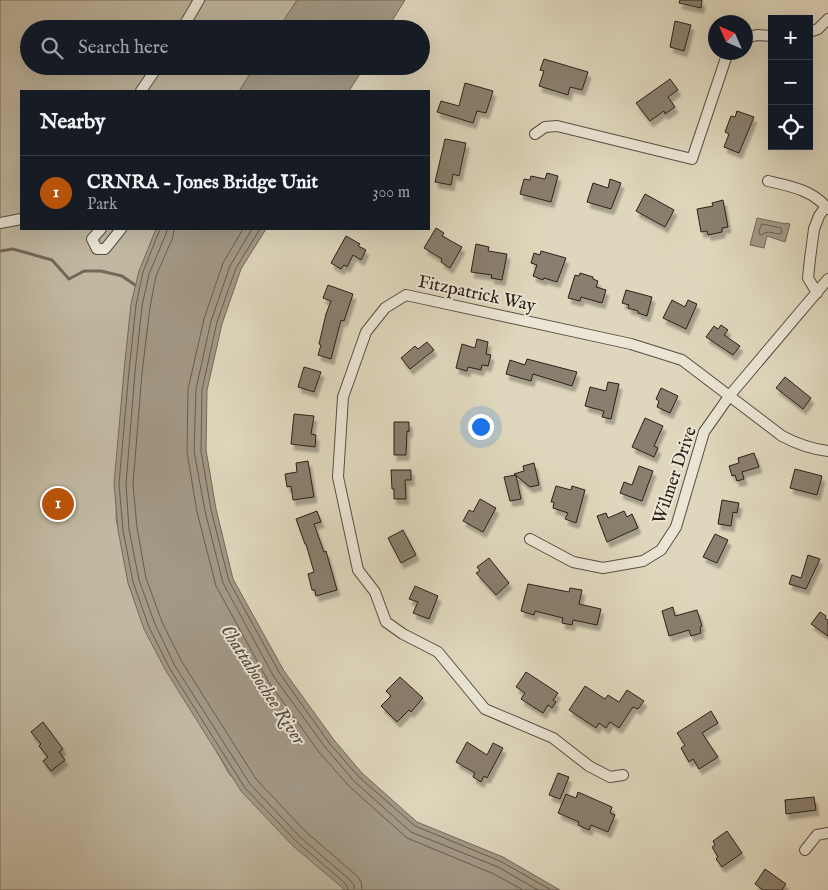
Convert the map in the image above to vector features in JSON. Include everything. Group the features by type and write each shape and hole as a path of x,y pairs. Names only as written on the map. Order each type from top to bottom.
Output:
{"street":[{"path":"187,20 199,0"},
{"path":"813,31 818,29 828,19"},
{"path":"753,36 768,36"},
{"path":"535,134 545,127 557,126 692,159 725,60"},
{"path":"142,90 152,75"},
{"path":"768,181 799,188 814,196 827,207 819,216 814,229 810,259 808,278 817,293"},
{"path":"0,223 20,219"},
{"path":"100,230 92,239 97,249 105,249 120,230"},
{"name":"Wilmer Drive","path":"530,539 573,562 603,568 643,561 660,550 676,527 704,432 730,396 828,279"},
{"name":"Fitzpatrick Way","path":"623,775 610,777 589,766 553,738 485,709 438,652 403,634 386,622 375,592 358,570 338,477 344,397 366,332 385,308 406,294 631,344 682,360 782,436 813,449 828,451"},
{"path":"805,850 817,835 828,833"}],"shaded area":[{"path":"0,0 304,0 290,20 20,20 20,75 251,75 242,90 20,90 20,230 166,230 118,464 116,519 137,603 229,774 324,871 348,890 0,890"}],"water":[{"path":"297,0 405,0 393,20 284,20"},
{"path":"249,75 359,75 350,90 240,90"},
{"path":"757,218 790,224 785,242 767,236 764,248 750,245"},
{"name":"Chattahoochee River","path":"156,230 265,230 241,269 222,324 207,390 206,450 216,509 233,579 284,671 334,740 362,773 417,822 503,857 560,890 345,890 292,845 241,791 166,671 144,629 128,583 118,530 114,484 131,304 139,271"}],"building":[{"path":"680,0 702,0 701,8 679,3"},
{"path":"675,21 691,25 684,51 670,47"},
{"path":"544,59 588,72 582,90 570,87 568,95 539,86 544,71 540,70"},
{"path":"670,79 678,90 668,97 675,107 665,114 664,111 650,121 636,103"},
{"path":"465,83 493,91 486,113 477,111 473,123 437,112 441,101 459,106"},
{"path":"737,111 754,117 739,153 724,147 729,134 725,132 731,116 735,117"},
{"path":"445,139 466,143 459,176 453,174 451,185 435,182"},
{"path":"547,173 558,176 551,202 520,194 524,179 530,180 531,176 545,179"},
{"path":"610,179 621,183 611,209 587,202 593,183 608,188"},
{"path":"645,194 674,210 665,227 636,211"},
{"path":"723,200 728,227 722,228 722,232 708,235 707,231 701,232 697,209 713,206 712,203"},
{"path":"436,228 444,233 442,236 462,247 450,268 441,262 442,259 424,248"},
{"path":"346,236 366,250 361,260 353,255 347,267 344,265 341,269 331,263"},
{"path":"476,244 489,247 488,251 507,254 502,280 491,278 492,275 471,272"},
{"path":"541,251 566,258 557,282 533,276 537,265 531,263 534,253 540,255"},
{"path":"580,273 593,277 593,279 598,281 596,287 606,290 602,303 581,297 580,301 568,298 575,275 579,276"},
{"path":"328,285 353,294 344,321 341,320 331,359 318,355 326,314 331,301 323,298"},
{"path":"626,290 652,297 647,316 628,308 629,305 622,303"},
{"path":"672,300 685,307 688,300 697,304 686,329 663,318"},
{"path":"721,325 728,330 724,335 740,346 733,355 706,337 714,326 718,329"},
{"path":"477,339 488,342 486,354 491,355 488,366 482,365 481,370 468,367 467,371 456,368 462,344 475,348"},
{"path":"427,342 434,350 410,369 401,358 415,346 418,349"},
{"path":"527,359 577,372 572,386 533,374 531,381 506,374 510,360 525,365"},
{"path":"304,367 321,372 314,392 298,387"},
{"path":"785,377 811,398 803,409 776,388"},
{"path":"608,382 619,384 611,419 602,417 604,411 585,406 590,387 606,391"},
{"path":"661,388 678,396 670,413 657,407 659,401 656,399"},
{"path":"294,414 314,416 311,434 316,435 315,447 291,444"},
{"path":"645,418 663,426 654,446 658,448 654,457 632,447"},
{"path":"394,422 409,422 406,455 394,455"},
{"path":"754,453 759,467 742,472 744,479 737,481 735,475 732,476 729,466 739,463 738,458"},
{"path":"308,461 314,497 293,500 291,486 287,487 285,474 297,472 296,463"},
{"path":"534,463 539,485 530,487 514,474 524,471 523,466"},
{"path":"639,466 653,471 642,501 620,493 624,482 632,485"},
{"path":"795,469 822,476 817,495 790,488"},
{"path":"391,470 411,470 411,480 405,480 406,499 394,499"},
{"path":"516,475 521,499 510,501 504,477"},
{"path":"556,486 571,490 572,486 585,490 576,523 565,519 568,513 553,508 554,502 551,502"},
{"path":"480,499 496,508 483,532 463,521 469,510 473,512"},
{"path":"722,500 739,503 737,513 733,512 731,526 718,524"},
{"path":"317,511 321,522 314,524 324,552 326,551 337,590 316,596 315,590 312,590 308,574 314,572 296,519"},
{"path":"624,511 627,517 632,514 638,528 607,542 597,516 606,513 608,518"},
{"path":"403,530 416,555 401,563 388,538"},
{"path":"715,534 728,540 717,563 703,557"},
{"path":"808,555 820,559 806,589 789,584 792,575 801,578"},
{"path":"489,558 509,583 496,595 476,573 480,571 477,567"},
{"path":"528,584 569,592 570,588 582,590 579,604 601,609 597,625 573,620 572,625 562,623 563,618 535,611 534,615 521,611"},
{"path":"415,586 438,596 429,619 413,613 418,602 409,599"},
{"path":"673,607 675,616 697,610 702,626 700,627 701,633 691,636 689,630 669,636 662,611"},
{"path":"820,612 828,620 828,636 811,624"},
{"path":"526,672 558,693 553,700 556,702 552,708 548,705 543,713 521,699 525,693 516,687"},
{"path":"400,677 423,698 411,712 409,710 397,722 381,706 391,696 386,691"},
{"path":"585,686 605,699 608,695 619,702 627,690 644,701 638,709 633,707 619,728 610,722 606,728 599,723 596,728 569,710"},
{"path":"711,711 718,723 702,733 718,757 699,769 693,759 689,762 681,748 685,745 677,733"},
{"path":"43,722 63,749 59,752 65,760 51,771 43,761 48,757 39,746 41,744 31,732"},
{"path":"467,742 487,755 493,743 503,748 487,778 484,776 481,782 473,777 475,773 456,762"},
{"path":"558,773 569,777 560,799 549,795"},
{"path":"578,792 612,807 610,813 615,815 608,832 591,825 589,830 578,825 579,822 558,813 566,794 576,798"},
{"path":"814,797 816,810 786,814 785,800"},
{"path":"727,831 742,853 722,867 716,859 718,857 712,847 715,845 713,841"},
{"path":"765,869 786,884 782,890 763,890 755,884"}],"waterway":[{"path":"0,251 13,249 52,260 69,279 84,271 101,271 122,276 135,285"}],"place":[{"name":"CRNRA - Jones Bridge Unit","path":"58,504"}]}
